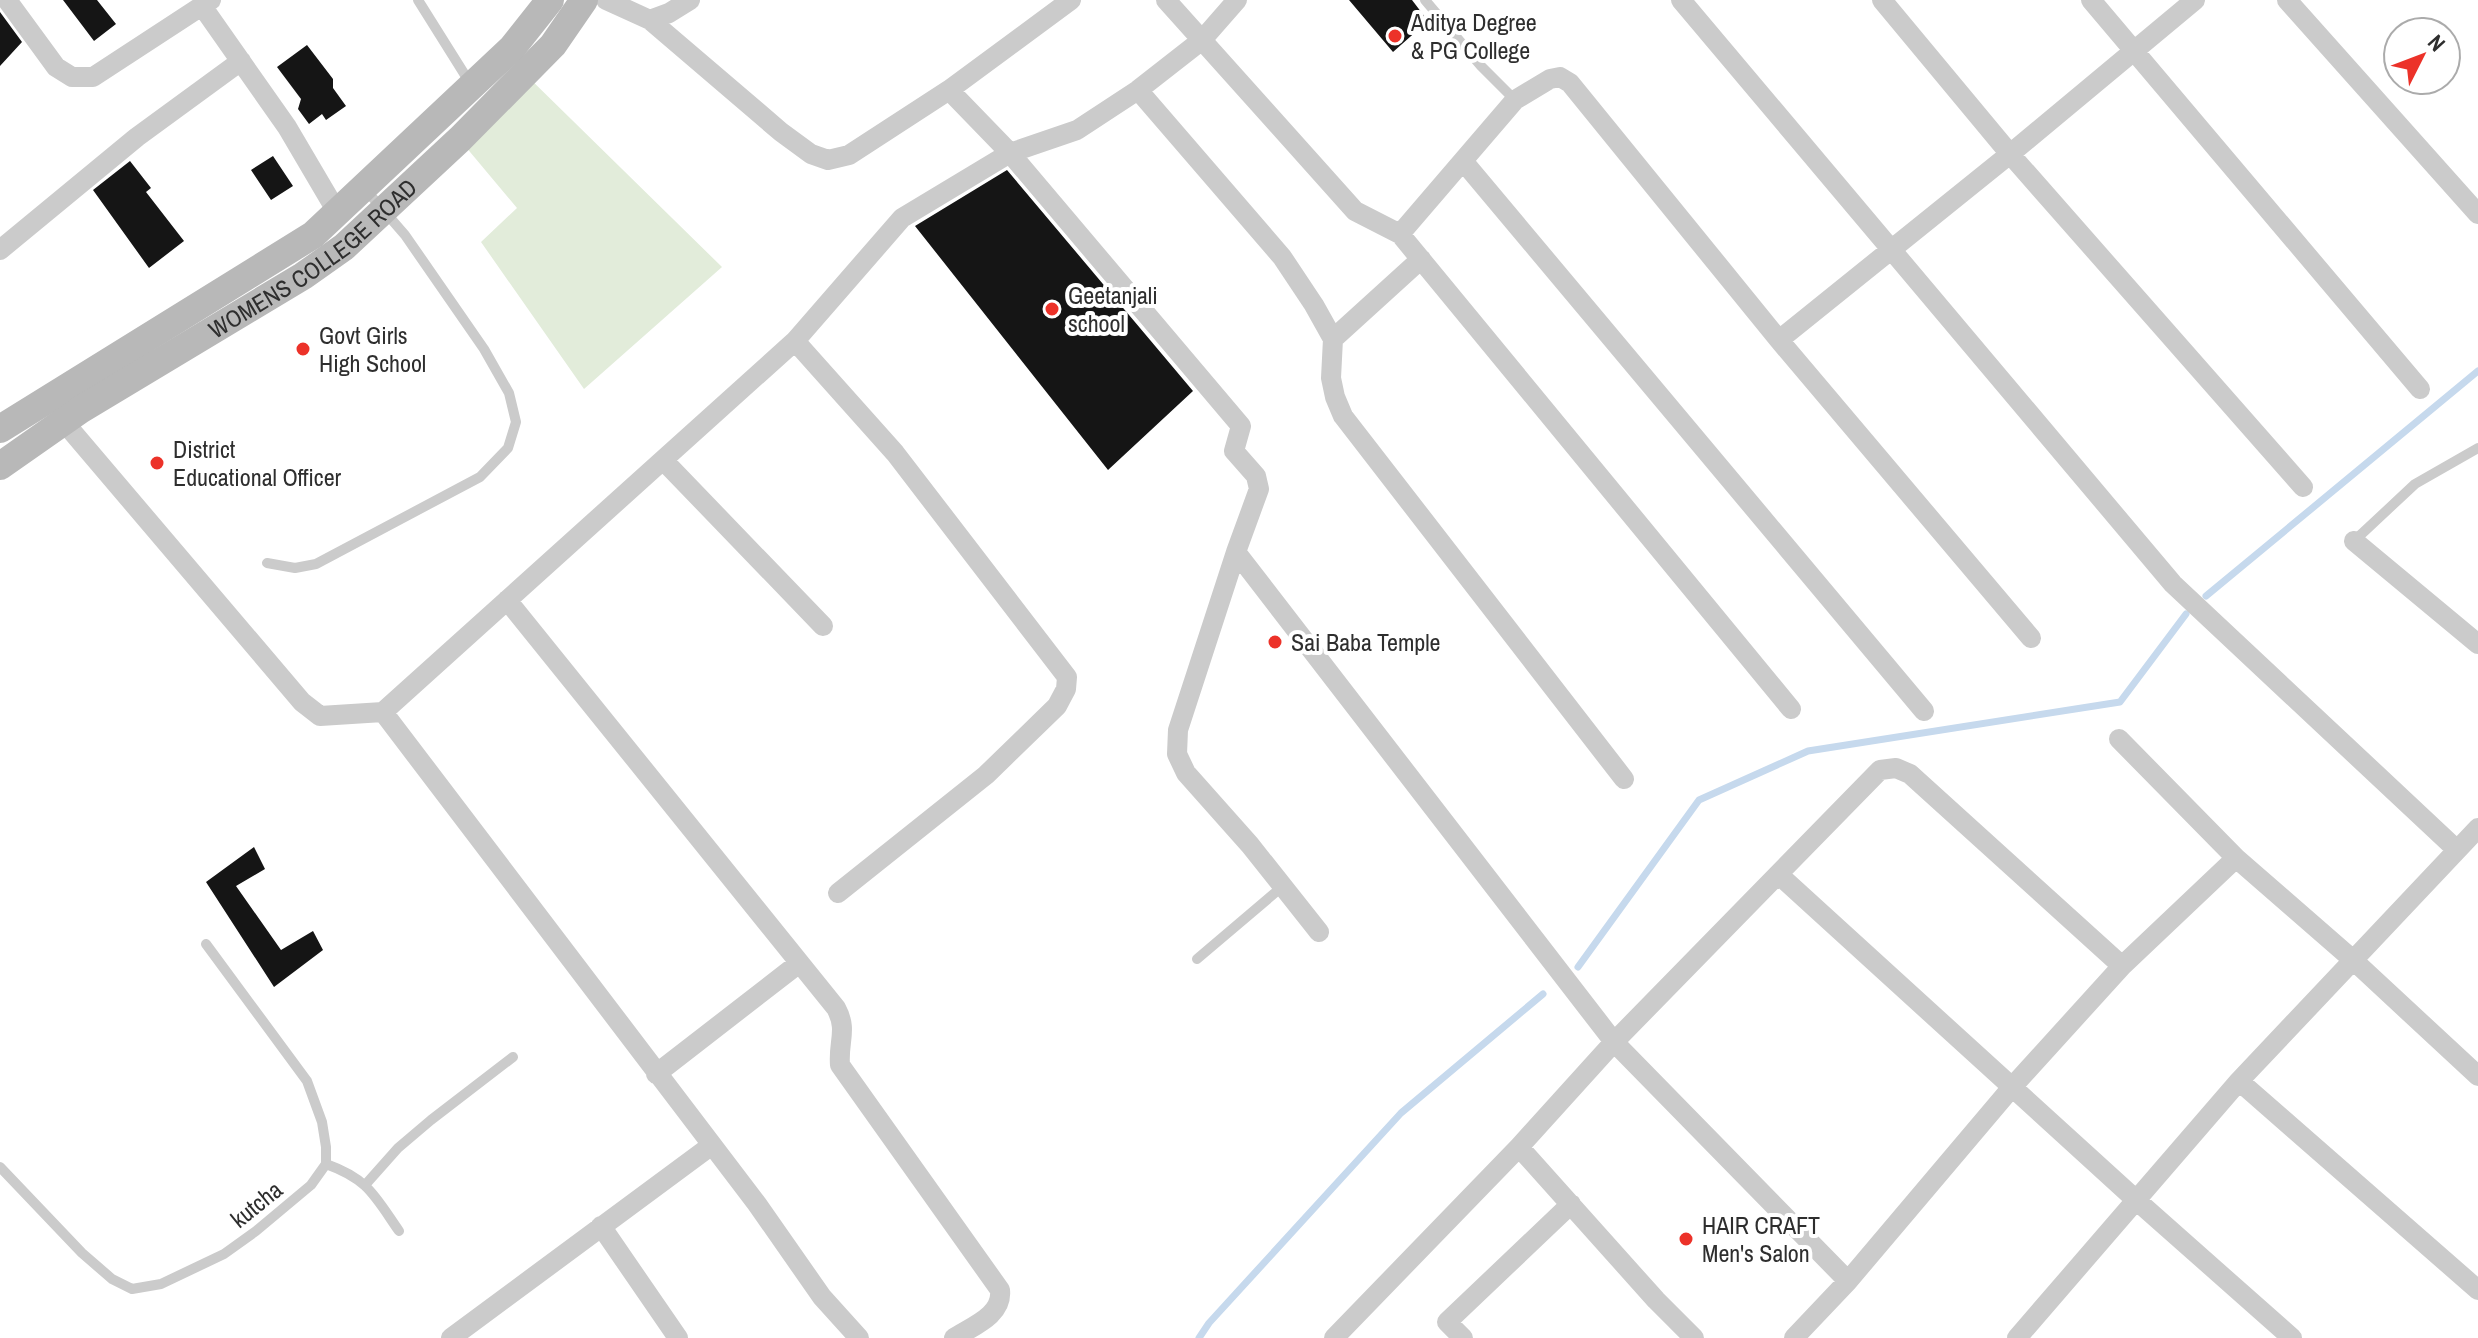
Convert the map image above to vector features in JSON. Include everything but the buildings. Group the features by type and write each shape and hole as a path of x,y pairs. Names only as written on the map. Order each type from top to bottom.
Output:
{"main road":[{"name":"WOMENS COLLEGE ROAD","path":"0,429 313,235 512,48 550,0"},
{"name":"WOMENS COLLEGE ROAD","path":"0,466 64,422 303,276 344,247 460,139 553,45 584,0"}],"street":[{"path":"7,0 56,67 72,77 93,77 207,3 241,61 287,127 337,212"},
{"path":"606,0 650,20 781,132 811,154 828,160 849,155 949,90 1071,0"},
{"path":"650,20 690,0"},
{"path":"1166,0 1355,211 1396,232 1421,259 1791,709"},
{"path":"64,422 302,702 320,716 383,712 795,341 902,218 1010,153 1077,130 1138,90 1202,40 1237,0"},
{"path":"1681,0 2173,584 2457,850"},
{"path":"1882,0 2010,154 2303,487"},
{"path":"2091,0 2420,389"},
{"path":"1779,340 2195,0"},
{"path":"2287,0 2478,214"},
{"path":"0,250 137,137 241,61"},
{"path":"1396,232 1463,161 1510,95 1550,79 1560,77 1570,83 1779,340 2031,638"},
{"path":"949,90 1010,153 1241,426 1234,451 1256,476 1259,489 1178,730 1177,754 1186,773 1319,932"},
{"path":"1138,90 1282,257 1332,337 1331,378 1343,416 1624,779"},
{"path":"1463,161 1924,711"},
{"path":"1332,337 1421,259"},
{"path":"795,341 895,453 1067,677 1066,689 1057,706 986,775 838,893"},
{"path":"663,460 823,626"},
{"path":"2354,541 2478,644"},
{"path":"1236,552 1614,1042 1848,1281"},
{"path":"507,600 836,1008 844,1022 839,1049 840,1065 1000,1290 1001,1300 995,1311 954,1338"},
{"path":"383,712 529,901 822,1297 859,1338"},
{"path":"2119,739 2236,858 2352,959 2478,1076"},
{"path":"1334,1338 1519,1147 1614,1042 1880,770 1896,768 1910,774 2122,966"},
{"path":"2017,1338 2239,1081 2478,828"},
{"path":"1794,1338 1848,1281 2013,1086 2122,966 2236,858"},
{"path":"1779,875 2292,1338"},
{"path":"656,1074 798,964"},
{"path":"2239,1081 2478,1290"},
{"path":"451,1338 712,1145"},
{"path":"1519,1147 1694,1338"},
{"path":"1463,1338 1447,1322 1571,1204"},
{"path":"601,1226 678,1338"}],"lane":[{"path":"418,0 472,85"},
{"path":"1425,0 1510,95"},
{"path":"267,563 295,568 316,564 480,477 508,448 516,422 509,393 484,349 434,275 363,188"},
{"path":"2354,541 2415,484 2478,448"},
{"path":"1197,959 1280,887"},
{"path":"206,944 307,1081 322,1122 326,1164 351,1173 366,1184 399,1231"},
{"path":"366,1184 398,1148 513,1057"},
{"name":"kutcha","path":"0,1167 82,1253 112,1279 132,1289 161,1284 224,1254 311,1185 326,1164"}],"green space":[{"path":"521,70 722,267 584,389 481,242 517,208 460,140"}],"waterway":[{"path":"2206,596 2478,371"},
{"path":"1578,967 1699,800 1808,751 2120,702 2186,614"},
{"path":"1199,1338 1209,1323 1401,1113 1543,994"}],"place":[{"name":"Aditya Degree & PG College","path":"1395,36"},
{"name":"Geetanjali school","path":"1052,309"},
{"name":"Govt Girls High School","path":"303,349"},
{"name":"District Educational Officer","path":"157,463"},
{"name":"Sai Baba Temple","path":"1275,642"},
{"name":"HAIR CRAFT Men's Salon","path":"1686,1239"}]}
